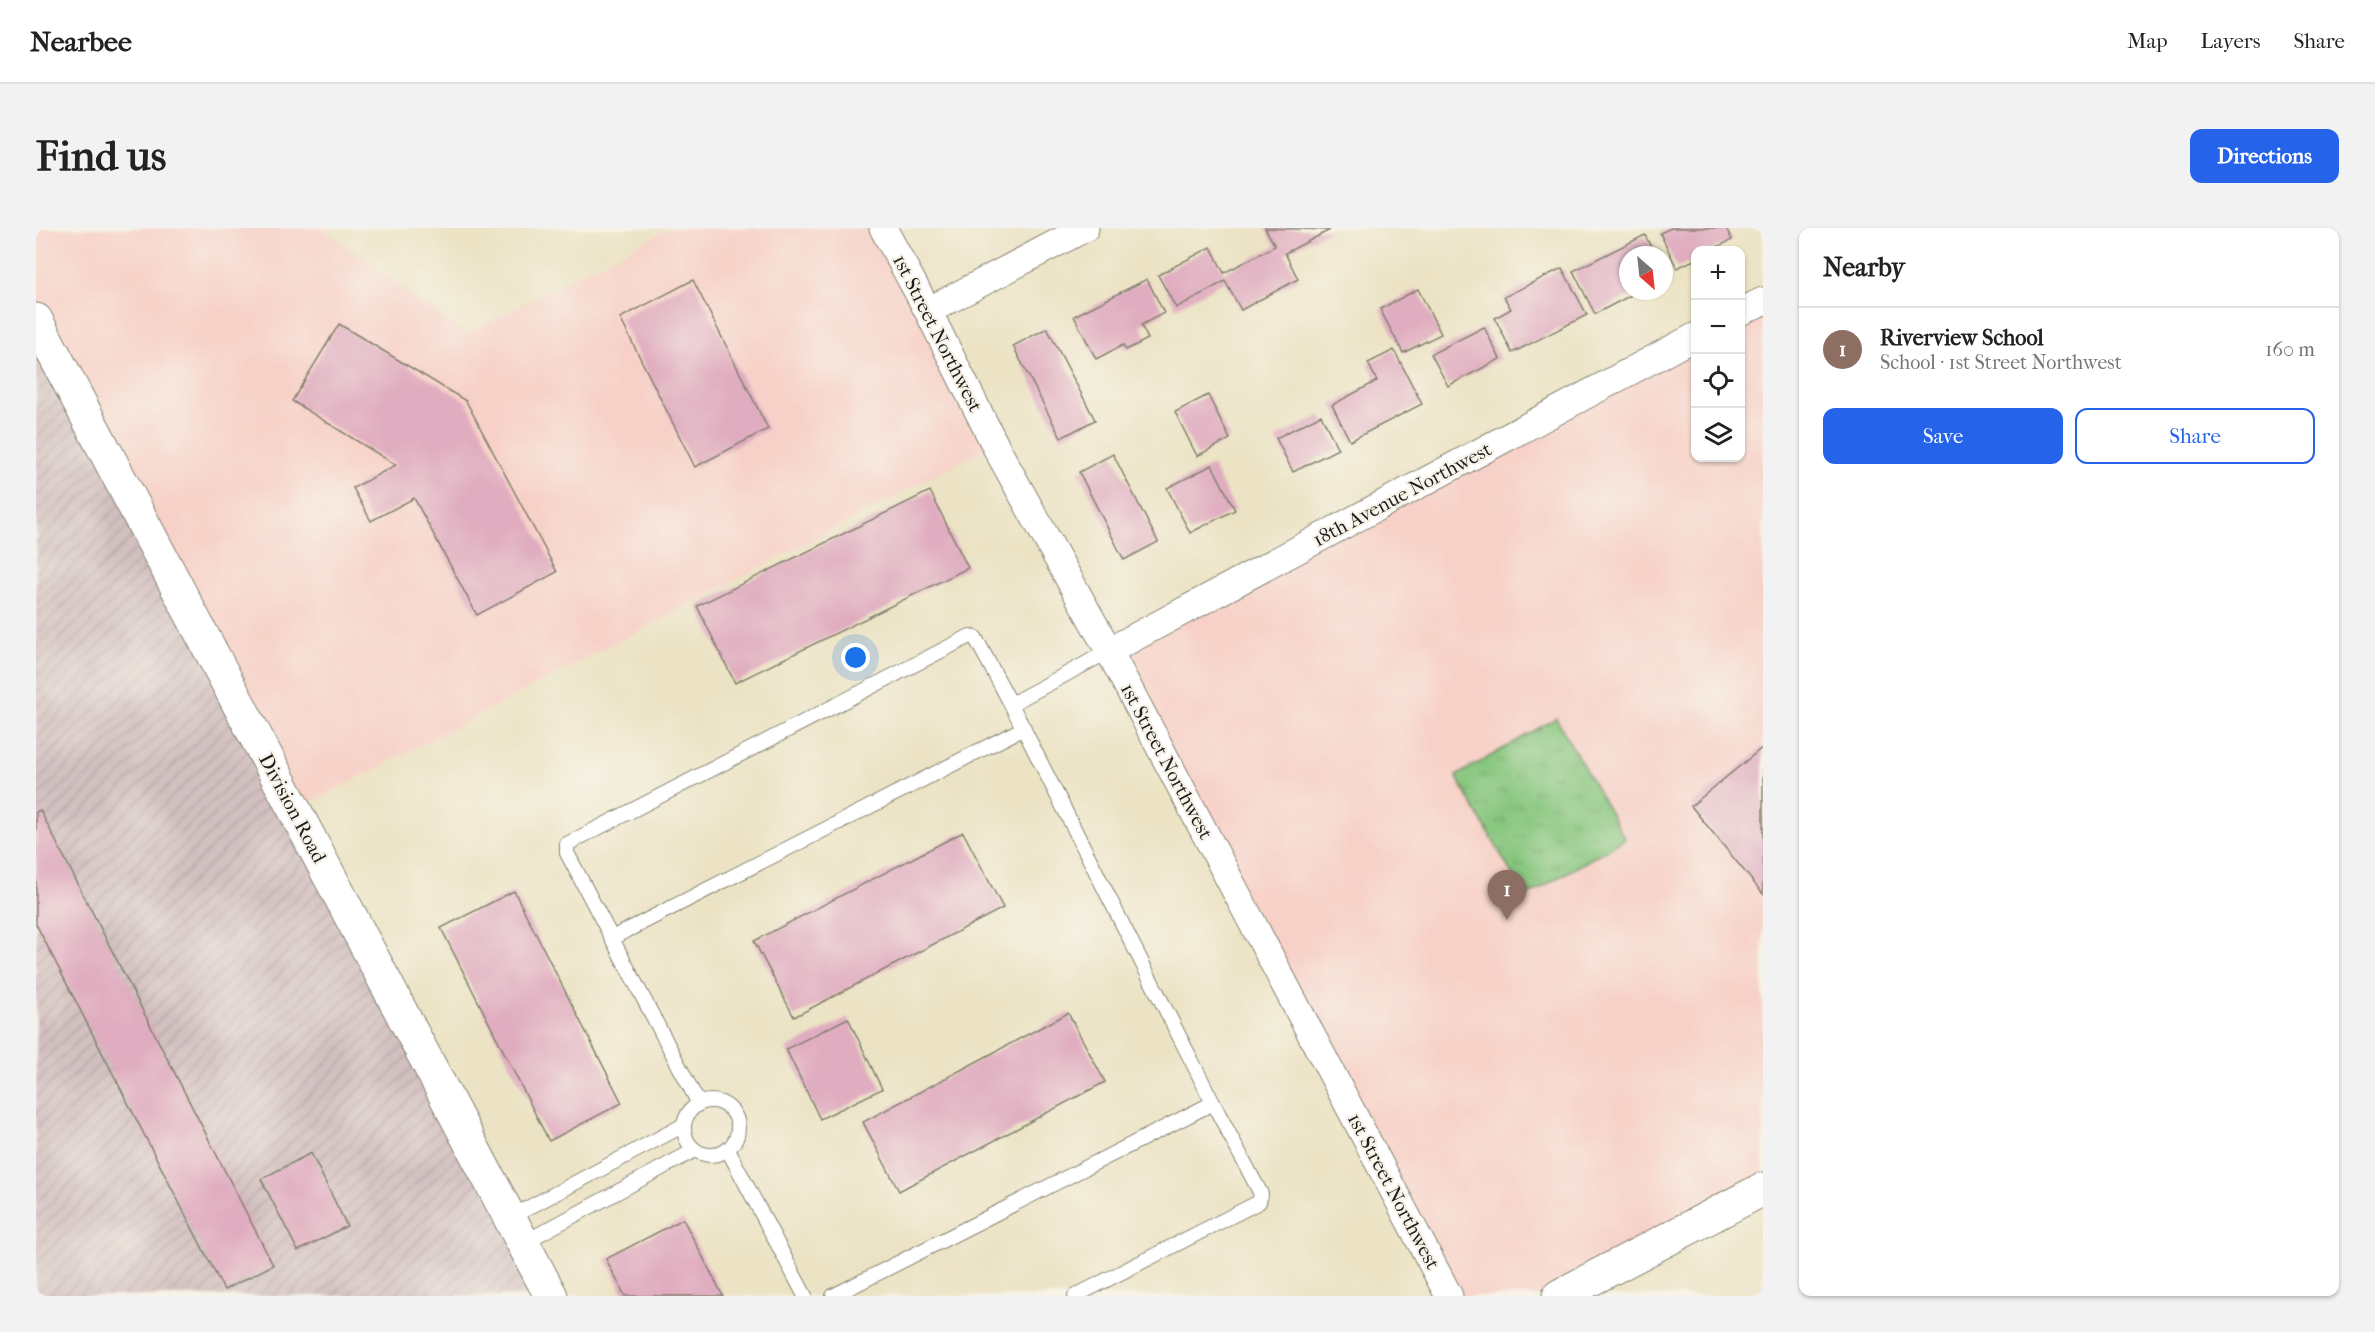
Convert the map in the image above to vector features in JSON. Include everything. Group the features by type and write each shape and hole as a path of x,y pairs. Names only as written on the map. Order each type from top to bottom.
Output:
{"street":[{"name":"1st Street Northwest","path":"883,228 999,451 1109,651 1449,1296"},
{"path":"928,311 1085,228"},
{"path":"1745,310 1763,301"},
{"name":"Division Road","path":"36,320 551,1296"},
{"name":"18th Avenue Northwest","path":"1109,651 1691,338"},
{"path":"1559,1296 1763,1189"}],"lane":[{"path":"699,1104 567,853 567,844 970,636 975,638 1024,728 1261,1194 1259,1202 1075,1296"},
{"path":"1011,704 1109,651"},
{"path":"612,938 1024,728"},
{"path":"516,1230 684,1125 692,1109 699,1104 717,1101 732,1110 739,1126 734,1143 728,1150 711,1155 695,1150 688,1142 684,1125"},
{"path":"833,1296 1213,1103"},
{"path":"516,1230 695,1150"},
{"path":"728,1150 805,1296"}],"shaded area":[{"path":"36,228 327,228 326,231 464,334 670,228 883,228 995,444 295,811 36,320"},
{"path":"1763,307 1763,1189 1559,1296 1449,1296 1109,651 1691,344 1691,462 1745,462 1745,317"},
{"path":"36,320 551,1296 36,1296"}],"green space":[{"path":"1556,718 1625,839 1525,897 1456,776"}],"building":[{"path":"1265,228 1330,230 1285,253 1298,279 1241,310 1225,281 1176,308 1158,275 1211,247 1224,273 1275,246"},
{"path":"1671,228 1726,228 1732,240 1719,246 1691,246 1691,261 1677,268 1673,260 1673,246 1666,246 1660,233"},
{"path":"1645,235 1650,246 1623,246"},
{"path":"1619,248 1619,300 1622,300 1595,314 1573,271"},
{"path":"1562,268 1587,315 1512,353 1495,318 1511,309 1504,297"},
{"path":"1147,279 1164,313 1141,325 1148,339 1126,350 1123,345 1096,359 1074,316"},
{"path":"693,280 768,429 695,467 620,318"},
{"path":"1418,289 1441,334 1403,353 1380,309"},
{"path":"339,324 466,401 557,572 477,615 414,498 371,521 353,488 396,465 292,401"},
{"path":"1484,327 1500,359 1448,386 1431,354"},
{"path":"1047,328 1095,420 1061,438 1013,346"},
{"path":"1394,350 1422,404 1350,441 1332,405 1377,381 1368,363"},
{"path":"1208,395 1230,439 1197,456 1175,412"},
{"path":"1321,415 1338,449 1293,472 1276,438"},
{"path":"1113,454 1158,542 1124,560 1079,472"},
{"path":"1212,465 1235,510 1190,533 1167,488"},
{"path":"930,491 968,568 735,683 697,606"},
{"path":"1763,747 1763,894 1691,806"},
{"path":"40,810 273,1265 224,1290 36,924 36,812"},
{"path":"963,832 1003,908 794,1017 754,941"},
{"path":"514,891 622,1103 549,1141 441,928"},
{"path":"1068,1013 1105,1082 899,1191 863,1122"},
{"path":"848,1018 882,1089 820,1119 786,1049"},
{"path":"311,1153 347,1226 298,1251 261,1179"},
{"path":"683,1219 723,1296 625,1296 606,1259"}],"place":[{"name":"Riverview School","path":"1507,920"}]}
